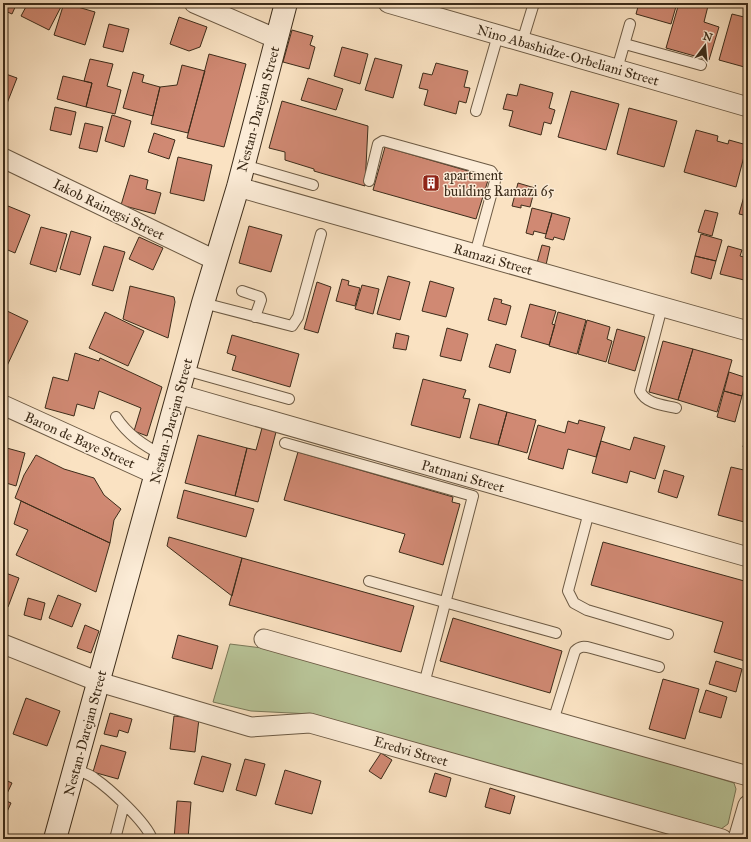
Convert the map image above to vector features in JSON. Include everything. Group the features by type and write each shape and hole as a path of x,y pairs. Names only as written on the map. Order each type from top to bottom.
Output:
{"street":[{"path":"194,3 277,40"},
{"name":"Nestan-Darejan Street","path":"55,839 160,465 215,260 238,187 286,3"},
{"name":"Nino Abashidze-Orbeliani Street","path":"388,3 411,7 498,35 748,107"},
{"name":"Iakob Rainegsi Street","path":"3,158 215,260"},
{"name":"Ramazi Street","path":"238,187 748,331"},
{"name":"Patmani Street","path":"178,394 748,557"},
{"name":"Baron de Baye Street","path":"3,405 160,465"},
{"path":"264,639 748,776"},
{"name":"Eredvi Street","path":"3,644 98,682 251,727 310,723 722,839"},
{"path":"738,839 748,805"}],"lane":[{"path":"522,42 534,3"},
{"path":"617,70 630,24"},
{"path":"476,111 498,35"},
{"path":"625,44 701,65"},
{"path":"369,181 378,144 383,141 491,172 495,177 495,181 474,254"},
{"path":"244,165 313,185"},
{"path":"204,303 286,326 292,326 296,323 321,234"},
{"path":"242,291 260,297 261,300 255,317"},
{"path":"662,307 640,391 643,397 650,401 676,408"},
{"path":"185,370 289,399"},
{"path":"116,417 124,429 160,465"},
{"path":"285,443 473,496 424,684"},
{"path":"589,512 568,591 574,603 586,610 668,634"},
{"path":"369,581 556,633"},
{"path":"553,721 575,651 578,648 584,646 659,667"},
{"path":"74,770 94,778 124,804 145,827 152,839"},
{"path":"115,839 124,804"}],"green space":[{"path":"230,644 270,649 458,700 734,783 736,789 728,824 721,829 311,714 251,711 213,702"}],"building":[{"path":"3,3 17,3 12,14 3,10"},
{"path":"28,3 63,3 49,30 21,16"},
{"path":"64,3 95,12 85,45 54,35"},
{"path":"639,3 677,3 671,24 636,14"},
{"path":"679,3 698,3 708,6 704,22 719,27 709,60 666,48"},
{"path":"732,14 748,18 748,68 719,60"},
{"path":"179,17 207,27 200,47 189,51 170,44"},
{"path":"109,24 129,29 123,52 103,47"},
{"path":"292,30 313,36 310,45 315,47 309,69 283,62"},
{"path":"342,47 368,54 360,84 334,76"},
{"path":"209,54 246,64 224,147 187,138"},
{"path":"375,58 402,65 393,98 365,90"},
{"path":"90,59 113,64 107,86 121,90 115,114 86,107 92,83 84,81"},
{"path":"436,63 468,71 464,87 470,88 466,103 459,101 456,114 424,105 428,90 419,88 423,73 432,75"},
{"path":"182,65 205,71 188,133 151,124 160,87 177,85"},
{"path":"133,72 144,75 142,82 160,87 153,116 123,108"},
{"path":"3,73 17,78 6,106 3,104"},
{"path":"63,76 92,83 86,107 57,99"},
{"path":"308,78 343,89 336,110 301,100"},
{"path":"520,84 553,93 549,108 555,110 551,124 544,122 541,135 509,126 513,111 503,109 507,94 517,96"},
{"path":"571,91 619,104 606,150 558,137"},
{"path":"282,101 368,126 365,186 314,171 314,169 285,160 285,152 269,148"},
{"path":"55,107 76,112 71,135 50,130"},
{"path":"629,108 677,121 664,167 617,154"},
{"path":"112,115 131,121 124,147 105,141"},
{"path":"85,123 103,127 97,152 79,148"},
{"path":"696,130 718,136 717,141 728,144 729,140 747,145 736,187 684,172"},
{"path":"154,133 175,140 169,159 148,152"},
{"name":"apartment building Ramazi 65","path":"385,147 489,177 476,219 373,190"},
{"path":"178,157 212,165 204,201 170,193"},
{"path":"130,175 148,180 146,189 161,193 155,214 121,205"},
{"path":"748,182 748,216 739,214"},
{"path":"518,183 535,188 530,207 521,205 521,208 512,206"},
{"path":"8,206 30,215 15,253 3,248 3,218"},
{"path":"532,208 552,213 546,234 534,231 533,235 526,233"},
{"path":"705,210 718,213 712,236 698,232"},
{"path":"552,213 570,218 564,240 554,237 553,240 545,238"},
{"path":"249,226 282,235 271,272 239,263"},
{"path":"41,227 67,234 56,272 30,264"},
{"path":"71,231 91,237 80,275 60,269"},
{"path":"701,234 722,240 716,261 695,256"},
{"path":"139,237 163,248 153,270 129,259"},
{"path":"542,245 550,247 546,265 537,263"},
{"path":"104,246 125,252 113,291 92,285"},
{"path":"728,246 742,250 740,256 748,258 748,281 720,274"},
{"path":"695,256 716,261 711,279 691,273"},
{"path":"388,276 410,282 400,320 377,314"},
{"path":"342,279 349,281 348,285 360,288 355,306 336,301"},
{"path":"430,281 454,288 446,317 422,311"},
{"path":"317,282 331,287 318,333 304,329"},
{"path":"362,285 379,289 373,314 355,309"},
{"path":"130,286 174,297 175,302 168,338 123,319"},
{"path":"494,298 502,300 501,303 511,306 506,325 488,320"},
{"path":"530,304 556,311 552,324 555,325 549,345 521,337"},
{"path":"3,309 28,321 6,368 3,366"},
{"path":"105,312 144,331 128,366 89,348"},
{"path":"558,312 586,320 577,354 549,346"},
{"path":"587,320 610,327 607,339 612,341 606,362 578,354"},
{"path":"447,328 468,334 461,361 440,356"},
{"path":"617,329 645,337 635,371 608,363"},
{"path":"396,333 409,336 406,350 393,348"},
{"path":"232,335 299,354 290,387 232,370 236,356 227,353"},
{"path":"663,341 693,349 678,400 649,392"},
{"path":"496,344 516,350 510,373 489,367"},
{"path":"693,349 732,360 717,412 678,400"},
{"path":"75,353 99,361 100,358 162,387 147,436 134,431 141,408 99,391 94,409 77,404 74,416 45,408 53,377 68,381"},
{"path":"729,372 747,378 742,396 724,391"},
{"path":"423,379 466,390 463,398 470,399 460,438 411,425"},
{"path":"724,391 742,396 735,422 717,417"},
{"path":"479,404 507,412 498,445 470,438"},
{"path":"507,412 536,420 527,453 498,445"},
{"path":"579,420 605,427 596,457 568,449 563,469 528,459 538,425 565,433 568,421 578,424"},
{"path":"748,426 748,448 743,447"},
{"path":"262,428 276,432 258,502 235,496 247,448 256,450"},
{"path":"198,435 247,448 235,496 185,483"},
{"path":"634,437 665,446 655,479 630,471 627,483 592,473 601,441 630,450"},
{"path":"3,447 25,453 16,486 3,482"},
{"path":"298,452 453,497 452,502 460,504 443,565 399,552 405,534 284,500"},
{"path":"36,455 64,469 94,478 104,495 121,509 114,520 110,543 15,498 24,475"},
{"path":"731,467 748,471 748,523 718,515"},
{"path":"664,470 684,476 677,498 658,492"},
{"path":"184,490 254,509 246,537 177,518"},
{"path":"21,501 110,543 96,592 16,555 28,530 14,524"},
{"path":"169,537 242,558 232,596 167,546"},
{"path":"603,542 748,582 748,662 714,652 723,622 591,585"},
{"path":"242,558 414,606 401,652 229,605"},
{"path":"3,572 19,578 8,607 3,606"},
{"path":"58,595 81,604 72,627 49,618"},
{"path":"28,598 45,603 41,620 24,615"},
{"path":"453,618 562,651 550,693 440,661"},
{"path":"85,625 99,631 91,653 77,648"},
{"path":"178,635 218,646 212,669 172,658"},
{"path":"716,661 742,669 736,692 709,684"},
{"path":"663,679 699,689 685,739 649,729"},
{"path":"3,689 6,690 3,702"},
{"path":"706,690 727,697 721,718 699,712"},
{"path":"26,698 60,711 47,746 13,734"},
{"path":"110,713 132,719 128,733 119,730 117,737 104,734"},
{"path":"174,716 199,719 195,752 170,749"},
{"path":"101,745 126,752 118,779 93,772"},
{"path":"381,753 392,760 381,779 369,771"},
{"path":"202,756 231,764 223,792 194,784"},
{"path":"245,759 265,764 256,796 236,790"},
{"path":"285,770 321,781 312,814 275,804"},
{"path":"435,773 451,778 446,797 429,792"},
{"path":"3,779 12,783 4,800 11,803 6,814 3,813"},
{"path":"490,788 515,796 510,814 485,807"},
{"path":"177,801 191,802 188,839 174,839"}],"place":[{"name":"apartment building Ramazi 65","path":"431,183"}]}
